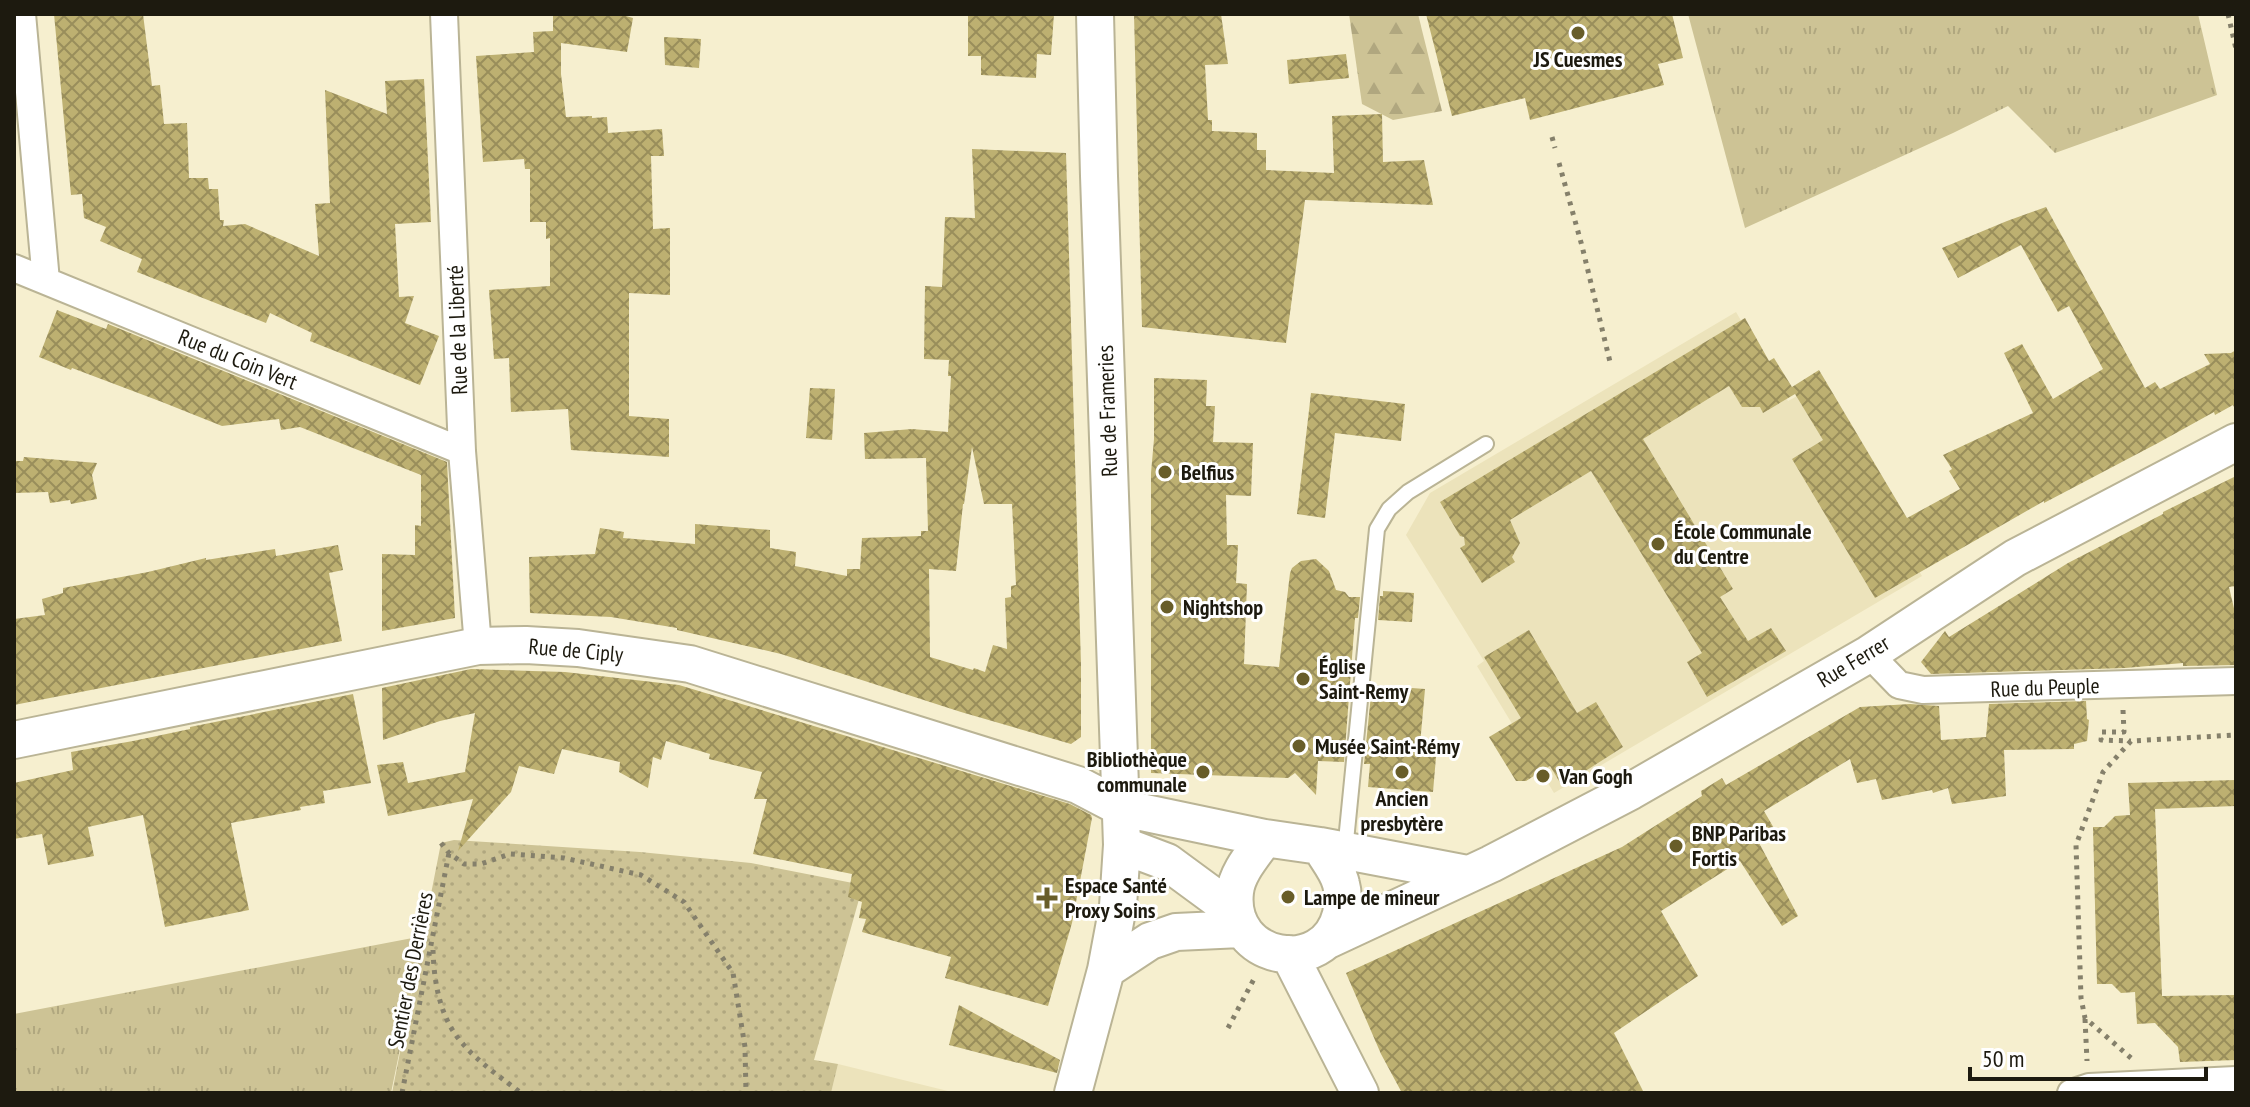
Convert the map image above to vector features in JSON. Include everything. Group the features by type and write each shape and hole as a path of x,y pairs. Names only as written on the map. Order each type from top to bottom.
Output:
{"street":[{"path":"22,14 46,281"},
{"name":"Rue de la Liberté","path":"444,14 462,451 478,646"},
{"name":"Rue de Frameries","path":"1073,1093 1106,970 1118,906 1122,845 1095,14"},
{"name":"Rue du Coin Vert","path":"14,268 462,451"},
{"name":"Rue Ferrer","path":"1326,941 1631,791 1869,654 2015,558 2236,442"},
{"name":"Rue de Ciply","path":"14,740 478,646 578,648 690,664 1078,785 1122,808 1265,838"},
{"name":"Rue du Peuple","path":"1869,654 1899,685 1923,690 2236,681"},
{"path":"1360,1093 1258,937 1235,890 1242,872 1265,838 1467,874"},
{"path":"1122,845 1167,862 1258,937"},
{"path":"1106,970 1150,941 1176,932 1258,937 1314,950 1338,926 1344,900 1332,849"},
{"path":"2080,1090 2236,1080"}],"lane":[{"path":"1332,849 1377,529 1389,509 1408,492 1486,444"}],"path":[{"path":"2228,14 2236,49"},
{"path":"1552,137 1555,148"},
{"path":"1559,163 1611,366"},
{"path":"2123,685 2124,732 2102,732 2101,740 2236,735"},
{"path":"2080,1090 2085,1018 2081,998 2076,845 2103,772 2131,741"},
{"path":"441,843 464,864 481,864 510,854 564,858 641,875 684,902 733,973 745,1047 746,1093"},
{"name":"Sentier des Derrières","path":"402,1093 449,853"},
{"path":"1228,1028 1258,937"},
{"path":"432,941 434,976 445,1017 462,1044 521,1093"},
{"path":"2085,1018 2130,1056 2155,1084"}],"shaded area":[{"name":"École Communale du Centre","path":"1736,312 1788,401 1812,388 1922,576 1554,793 1477,666 1484,661 1406,535 1430,493"},
{"path":"838,1064 956,1093 831,1093"}],"green space":[{"path":"1349,14 1418,14 1442,111 1393,120 1362,104"},
{"path":"1688,14 2198,14 2217,95 2055,153 2008,106 1745,228"},
{"path":"454,840 751,863 863,885 814,1060 838,1064 831,1093 392,1093 441,843"},
{"path":"423,936 391,1093 14,1093 14,1014"}],"building":[{"path":"54,14 143,14 152,86 160,85 164,124 187,123 189,178 208,178 209,189 218,189 223,226 245,224 319,256 315,204 330,203 325,90 387,114 385,81 424,79 431,222 395,224 399,297 414,296 405,323 439,336 420,385 310,341 312,333 270,313 266,323 137,272 142,259 100,241 106,227 84,218 82,194 71,195"},
{"path":"553,14 626,14 633,18 627,52 561,43 561,74 566,117 607,117 608,133 662,129 664,156 651,156 653,229 670,228 670,295 629,293 629,416 669,419 669,457 571,450 568,409 511,412 509,358 494,359 489,290 550,286 550,238 546,239 546,222 530,222 530,169 525,169 524,159 483,162 476,56 534,52 533,32 553,31"},
{"path":"968,14 1054,14 1051,55 1037,54 1036,78 981,75 981,56 968,56"},
{"path":"1134,14 1221,14 1228,64 1205,65 1208,120 1212,120 1212,131 1257,133 1257,150 1266,150 1266,170 1334,173 1332,116 1382,114 1383,162 1424,160 1433,205 1305,200 1286,343 1142,327"},
{"path":"1426,14 1672,14 1683,58 1658,64 1664,85 1530,120 1525,98 1452,116"},
{"path":"664,37 701,39 699,68 665,65"},
{"path":"1346,54 1349,78 1289,84 1287,60"},
{"path":"972,149 1066,153 1081,737 1071,744 781,654 677,628 611,617 530,613 529,557 595,554 600,528 624,532 623,538 695,544 695,524 770,530 770,548 796,552 795,566 847,576 847,569 860,569 862,538 921,536 921,531 928,531 926,458 865,459 864,433 912,429 948,432 949,360 924,359 925,286 942,287 945,217 975,218","holes":["972,447 984,504 1012,504 1016,585 1011,586 1011,597 1005,598 1007,649 993,645 985,672 930,657 929,569 956,571"]},
{"path":"2046,207 2145,388 2155,382 2160,389 2210,364 2204,354 2236,350 2236,411 2233,405 2215,415 2214,412 2044,501 1875,598 1792,459 1823,440 1795,394 1763,413 1760,407 1742,407 1729,386 1643,439 1733,589 1720,597 1748,641 1771,628 1786,651 1707,697 1687,662 1702,653 1591,471 1510,520 1520,543 1512,557 1515,562 1482,583 1460,548 1465,545 1464,537 1460,536 1440,502 1745,318 1769,361 1774,358 1792,387 1819,370 1907,518 1960,489 1943,455 2033,413 2004,353 2022,344 2053,399 2103,369 2069,306 2058,312 2021,245 1958,278 1942,248"},
{"path":"57,310 106,329 108,324 447,462 455,618 382,631 382,554 415,555 415,525 421,526 421,475 300,427 281,430 279,419 222,426 39,357"},
{"path":"1154,378 1207,380 1206,406 1215,406 1213,442 1253,443 1251,496 1226,495 1227,545 1238,545 1236,583 1247,584 1244,664 1279,667 1290,573 1301,561 1316,559 1329,571 1336,590 1345,592 1349,597 1360,597 1358,618 1355,618 1344,762 1318,761 1316,795 1295,773 1288,778 1151,773"},
{"path":"810,388 835,389 832,440 806,438"},
{"path":"1311,393 1405,404 1401,441 1335,433 1325,518 1297,514"},
{"path":"24,457 97,463 92,475 97,499 71,504 70,500 50,503 48,492 14,493 14,461 23,461"},
{"path":"2236,476 2236,586 2229,587 2236,617 2236,665 2183,666 2183,663 2125,668 1931,674 1921,662 1945,631 1949,637 2068,563"},
{"path":"338,545 343,570 329,573 342,641 14,705 14,619 45,615 42,599 63,593 63,588 206,558 275,549 276,556"},
{"path":"1383,591 1414,593 1412,622 1378,620"},
{"path":"1529,630 1577,713 1596,702 1623,747 1562,786 1550,766 1526,781 1516,781 1489,737 1521,718 1484,657"},
{"path":"471,669 565,672 679,685 1070,804 1091,815 1072,923 1048,1006 945,978 951,957 862,932 866,919 859,918 862,902 848,897 852,874 753,854 767,799 754,799 762,772 709,759 710,754 666,741 661,760 653,757 648,788 619,772 620,762 562,749 554,774 519,766 511,792 458,851 473,799 388,816 377,765 403,762 408,783 465,772 475,713 383,740 382,688"},
{"path":"1372,685 1425,689 1419,756 1436,757 1433,792 1368,787 1370,764 1364,764"},
{"path":"353,694 371,783 323,791 325,803 300,807 301,810 231,823 249,910 165,927 143,815 88,827 94,856 48,865 42,834 14,839 14,783 73,770 71,752"},
{"path":"2086,701 2089,720 2087,741 2074,744 2074,749 2004,750 2006,796 1952,804 1948,788 1882,800 1876,779 1857,783 1850,759 1764,811 1775,830 1758,841 1798,916 1782,926 1740,861 1661,911 1698,976 1614,1033 1644,1093 1402,1093 1381,1054 1346,973 1622,847 1702,796 1701,791 1722,778 1726,785 1860,707 1939,706 1941,740 1986,737 1989,704"},
{"path":"2236,780 2236,806 2155,809 2162,996 2236,995 2236,1060 2180,1062 2178,1047 2155,1023 2137,1024 2135,992 2121,993 2112,984 2097,984 2093,827 2104,827 2115,816 2130,815 2128,783"},
{"path":"959,1005 1060,1060 1057,1073 949,1045"}],"place":[{"name":"JS Cuesmes","path":"1578,33"},
{"name":"Belfius","path":"1165,472"},
{"name":"École Communale du Centre","path":"1658,544"},
{"name":"Nightshop","path":"1167,607"},
{"name":"Église Saint-Remy","path":"1303,679"},
{"name":"Musée Saint-Rémy","path":"1299,746"},
{"name":"Bibliothèque communale","path":"1203,772"},
{"name":"Ancien presbytère","path":"1402,772"},
{"name":"Van Gogh","path":"1543,776"},
{"name":"BNP Paribas Fortis","path":"1676,846"},
{"name":"Lampe de mineur","path":"1288,897"},
{"name":"Espace Santé Proxy Soins","path":"1047,898"}]}
